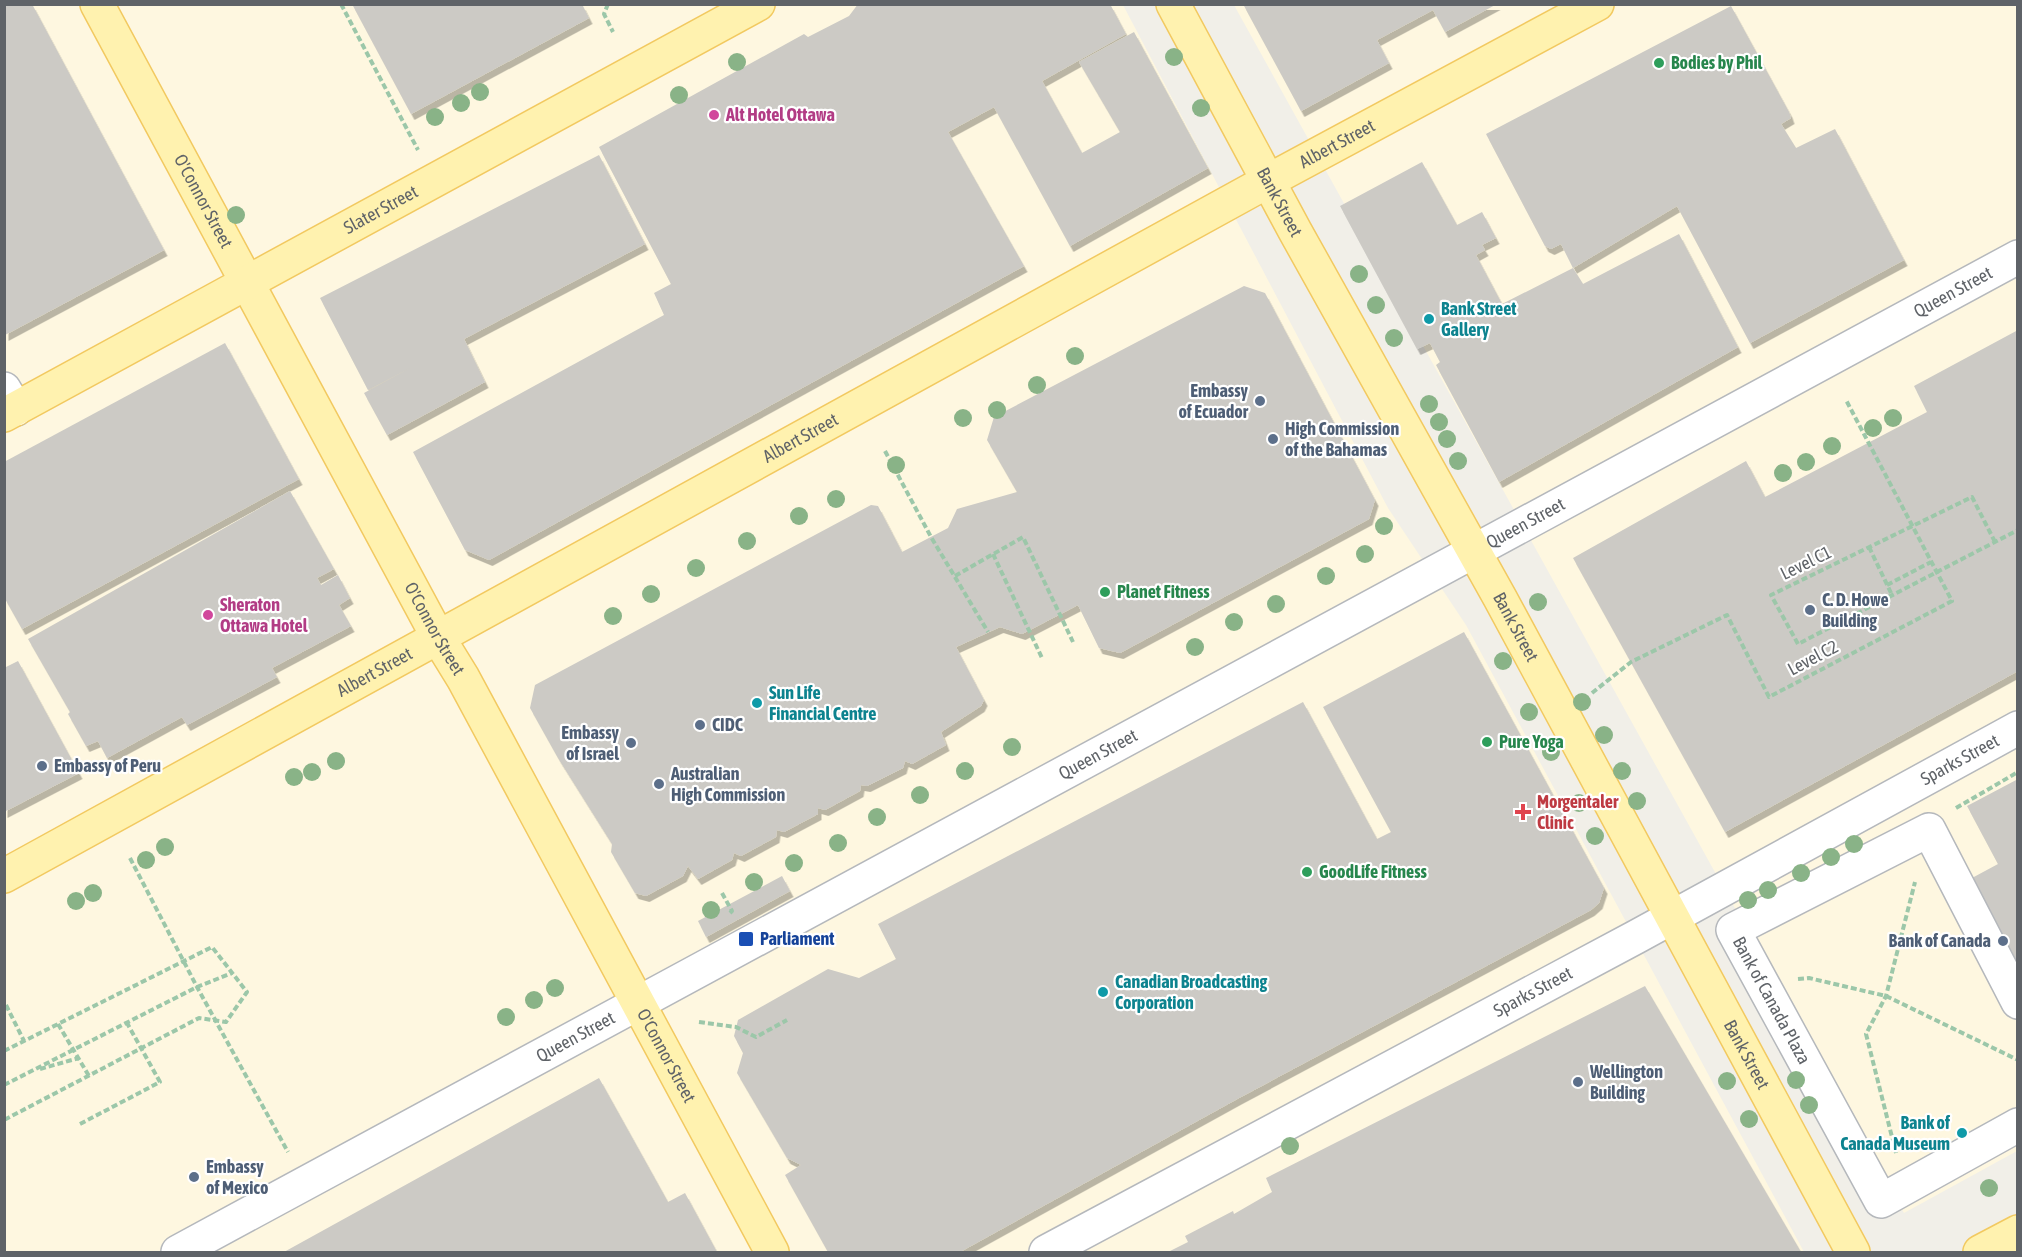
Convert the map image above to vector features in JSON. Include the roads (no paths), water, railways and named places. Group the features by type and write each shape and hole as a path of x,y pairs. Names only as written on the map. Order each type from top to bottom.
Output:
{"main road":[{"name":"O'Connor Street","path":"97,4 772,1252"},
{"name":"Slater Street","path":"8,404 247,282 758,4"},
{"name":"Bank Street","path":"1173,4 1472,552 1500,598 1853,1252"},
{"name":"Albert Street","path":"4,876 439,639 1268,181 1597,4"},
{"path":"1980,1252 2018,1232"}],"street":[{"name":"Queen Street","path":"178,1252 2018,257"},
{"name":"Sparks Street","path":"1046,1252 2018,728"},
{"name":"Bank of Canada Plaza","path":"2018,1002 1929,830 1733,930 1881,1201 2018,1125"}],"place":[{"name":"Bodies by Phil","path":"1659,63"},
{"name":"Alt Hotel Ottawa","path":"714,115"},
{"name":"Bank Street Gallery","path":"1429,319"},
{"name":"Embassy of Ecuador","path":"1260,401"},
{"name":"High Commission of the Bahamas","path":"1273,439"},
{"name":"Planet Fitness","path":"1105,592"},
{"name":"C. D. Howe Building","path":"1810,610"},
{"name":"Sheraton Ottawa Hotel","path":"208,615"},
{"name":"Sun Life Financial Centre","path":"757,703"},
{"name":"CIDC","path":"700,725"},
{"name":"Pure Yoga","path":"1487,742"},
{"name":"Embassy of Israel","path":"631,743"},
{"name":"Embassy of Peru","path":"42,766"},
{"name":"Australian High Commission","path":"659,784"},
{"name":"Morgentaler Clinic","path":"1523,812"},
{"name":"GoodLife Fitness","path":"1307,872"},
{"name":"Parliament","path":"746,939"},
{"name":"Bank of Canada","path":"2003,941"},
{"name":"Canadian Broadcasting Corporation","path":"1103,992"},
{"name":"Wellington Building","path":"1578,1082"},
{"name":"Bank of Canada Museum","path":"1962,1133"},
{"name":"Embassy of Mexico","path":"194,1177"}]}
